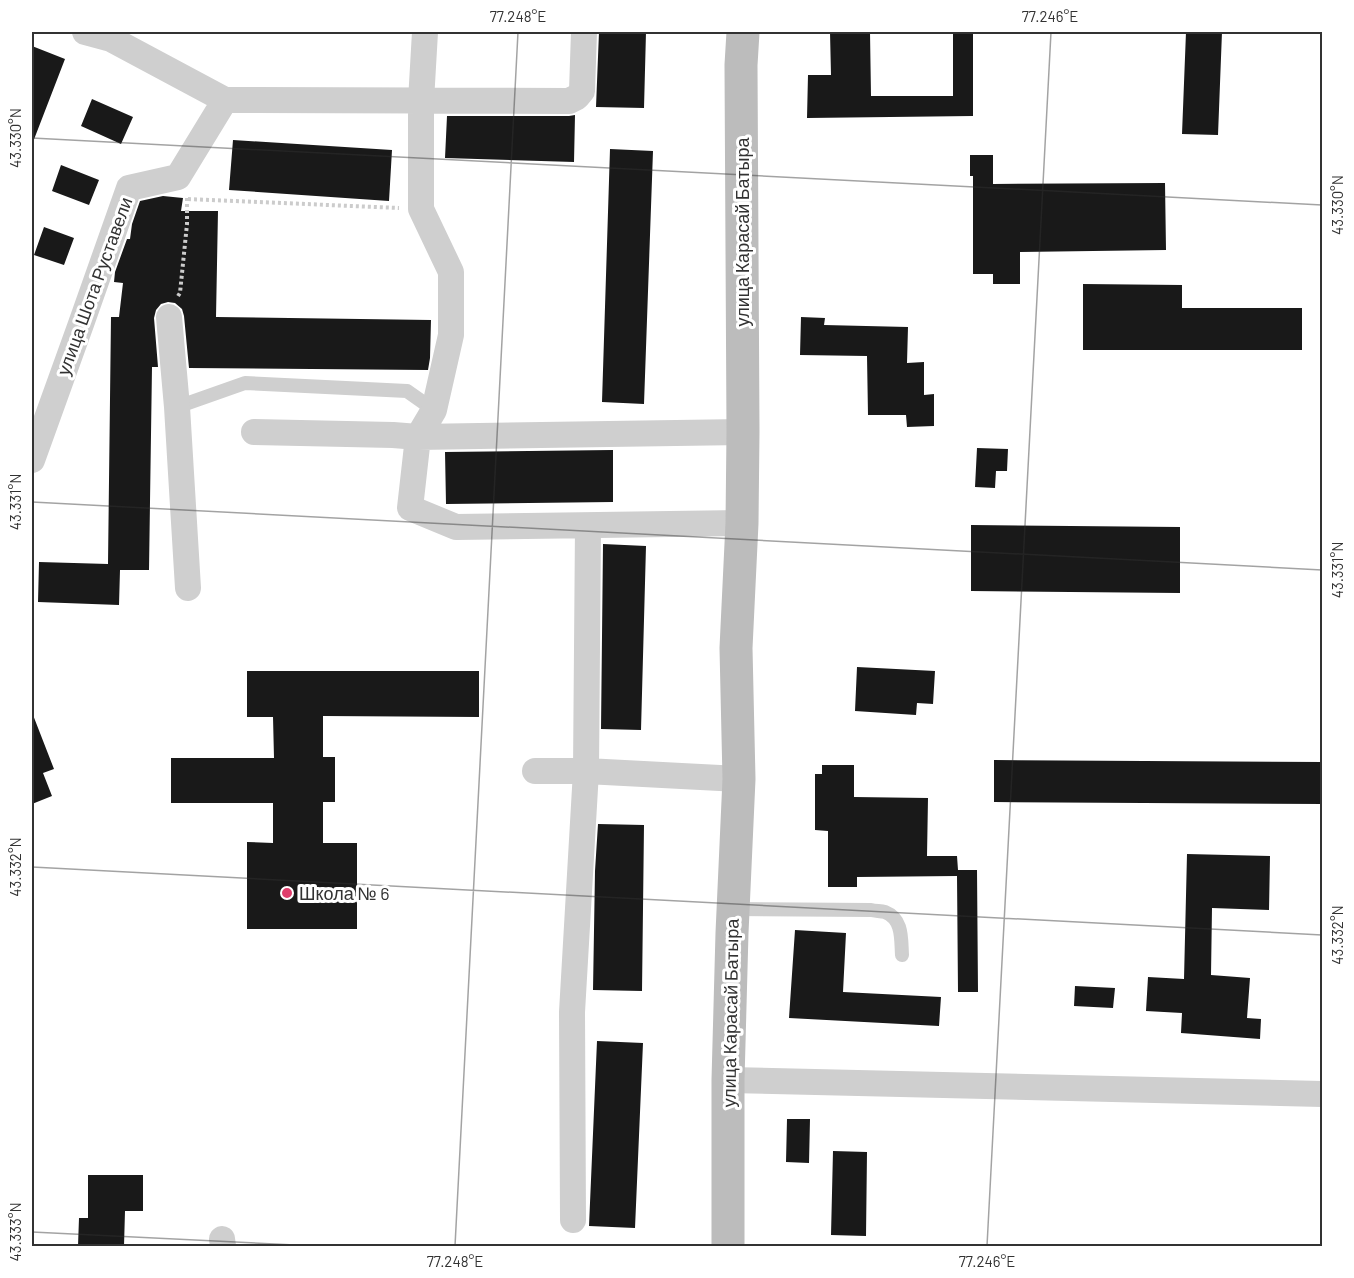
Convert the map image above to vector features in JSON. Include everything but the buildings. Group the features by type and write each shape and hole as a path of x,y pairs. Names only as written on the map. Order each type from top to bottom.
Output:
{"main road":[{"name":"улица Карасай Батыра","path":"728,1246 728,1080 739,779 736,648 742,523 741,64 743,32"}],"street":[{"path":"85,32 111,39 225,100 421,101 569,101 577,98 582,91 584,32"},
{"path":"425,32 421,101 421,208 451,272 451,335 434,411 418,437 410,508 456,527 742,523"},
{"path":"183,188 225,100"},
{"name":"улица Шота Руставели","path":"32,460 129,188 183,188"},
{"path":"169,317 188,588"},
{"path":"254,432 418,437 743,432"},
{"path":"573,1220 572,1012 586,771 588,526"},
{"path":"535,771 586,771 739,779"},
{"path":"728,1080 1323,1094"}],"lane":[{"path":"177,407 245,383 406,391 434,411"},
{"path":"733,909 871,910 886,913 897,920 901,934 902,955"}],"path":[{"path":"169,317 180,292 187,224 183,188 421,208"}],"place":[{"name":"Школа № 6","path":"287,893"}]}
